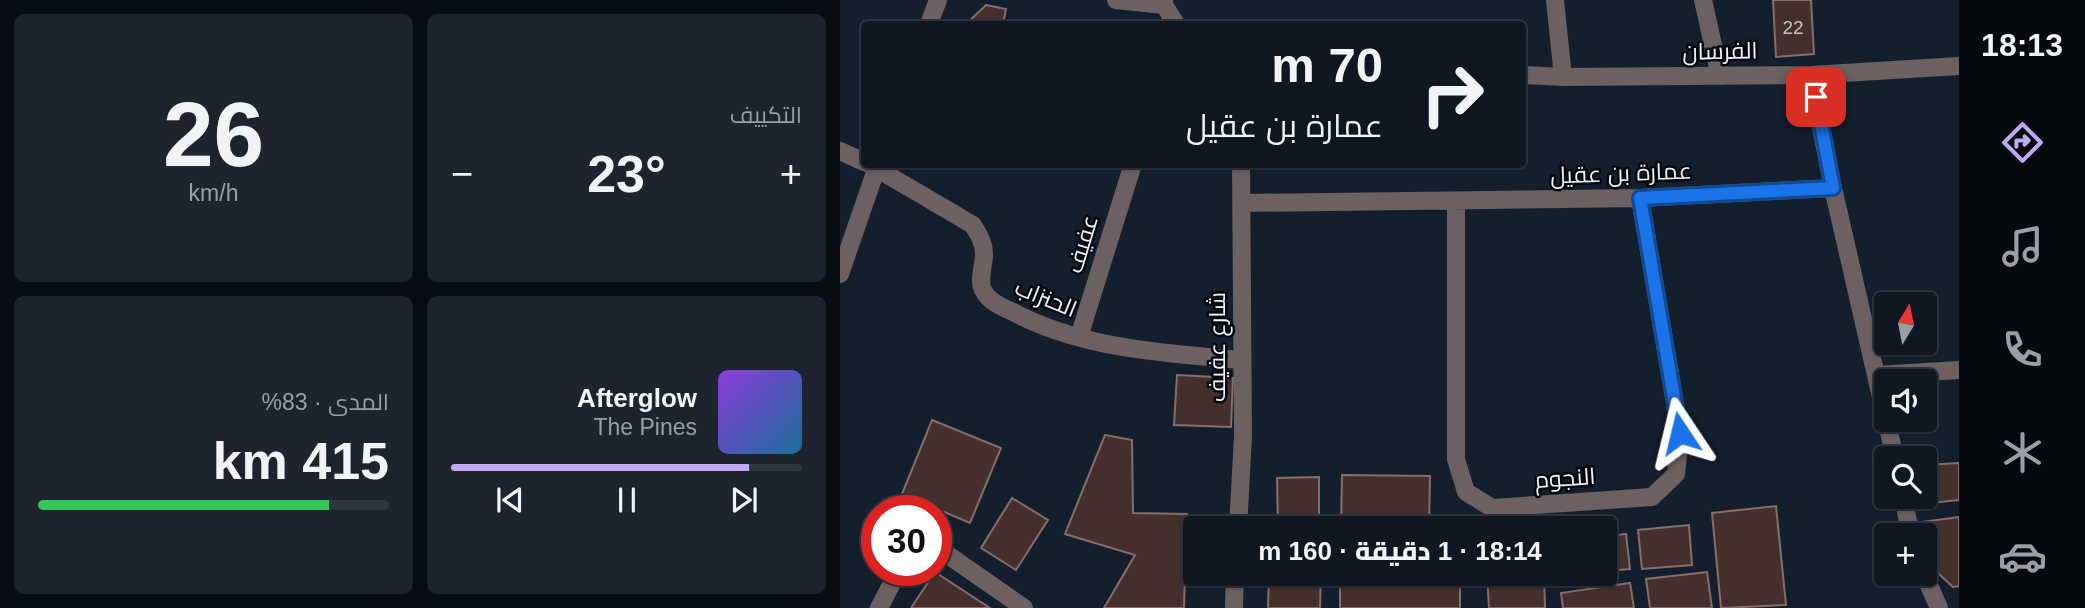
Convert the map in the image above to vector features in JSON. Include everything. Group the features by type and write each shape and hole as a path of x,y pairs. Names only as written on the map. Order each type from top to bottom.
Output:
{"street":[{"path":"930,21 939,0"},
{"path":"1116,0 1164,3 1174,21"},
{"path":"1555,0 1563,77"},
{"path":"1703,0 1720,76"},
{"name":"الفرسان","path":"1526,75 1811,75 1959,66"},
{"path":"1811,75 1833,188 1876,369"},
{"name":"الحنزاب","path":"840,151 861,160"},
{"path":"840,274 871,168"},
{"name":"الحنزاب","path":"877,168 972,225 982,239 982,289 992,302 1026,319 1079,337 1132,349 1241,360"},
{"name":"عفيف","path":"1079,337 1132,168"},
{"name":"شارع عفيف","path":"1239,516 1242,436 1241,168"},
{"name":"عمارة بن عقيل","path":"1242,203 1640,198 1833,188"},
{"name":"النجوم","path":"1456,201 1456,459 1466,492 1492,508 1652,497 1676,474 1680,433 1640,198"},
{"path":"1937,371 1959,370"},
{"path":"952,558 1024,608"},
{"path":"879,608 891,586"},
{"path":"1234,608 1235,586"},
{"path":"1929,586 1939,608"}],"building":[{"path":"1773,0 1811,0 1814,54 1776,57"},
{"path":"986,5 1006,9 1004,21 969,21"},
{"path":"1177,375 1233,378 1231,427 1174,425"},
{"path":"932,420 1001,448 970,523 952,515 952,495 902,494"},
{"path":"1105,435 1132,440 1133,513 1187,514 1183,516 1184,608 1104,608 1135,555 1065,534"},
{"path":"1959,463 1959,500 1937,502 1937,464"},
{"path":"1342,475 1430,476 1429,516 1341,516"},
{"path":"1319,477 1319,516 1278,516 1277,478"},
{"path":"1012,498 1048,520 1016,570 981,548"},
{"path":"1776,506 1786,605 1721,608 1712,513"},
{"path":"1959,517 1959,586 1953,587 1937,572 1937,523 1921,522"},
{"path":"1689,525 1692,565 1642,569 1638,530"},
{"path":"1626,534 1630,569 1617,570 1617,535"},
{"path":"1707,572 1712,608 1650,608 1646,579"},
{"path":"952,583 990,608 911,608 926,586 952,586"},
{"path":"1630,583 1634,608 1563,608 1561,593"},
{"path":"1269,586 1321,586 1320,608 1268,608"},
{"path":"1340,586 1460,586 1460,608 1340,608"},
{"path":"1488,586 1544,586 1545,608 1489,608"}],"route":[{"path":"1680,433 1640,198 1833,188 1816,97"}]}
